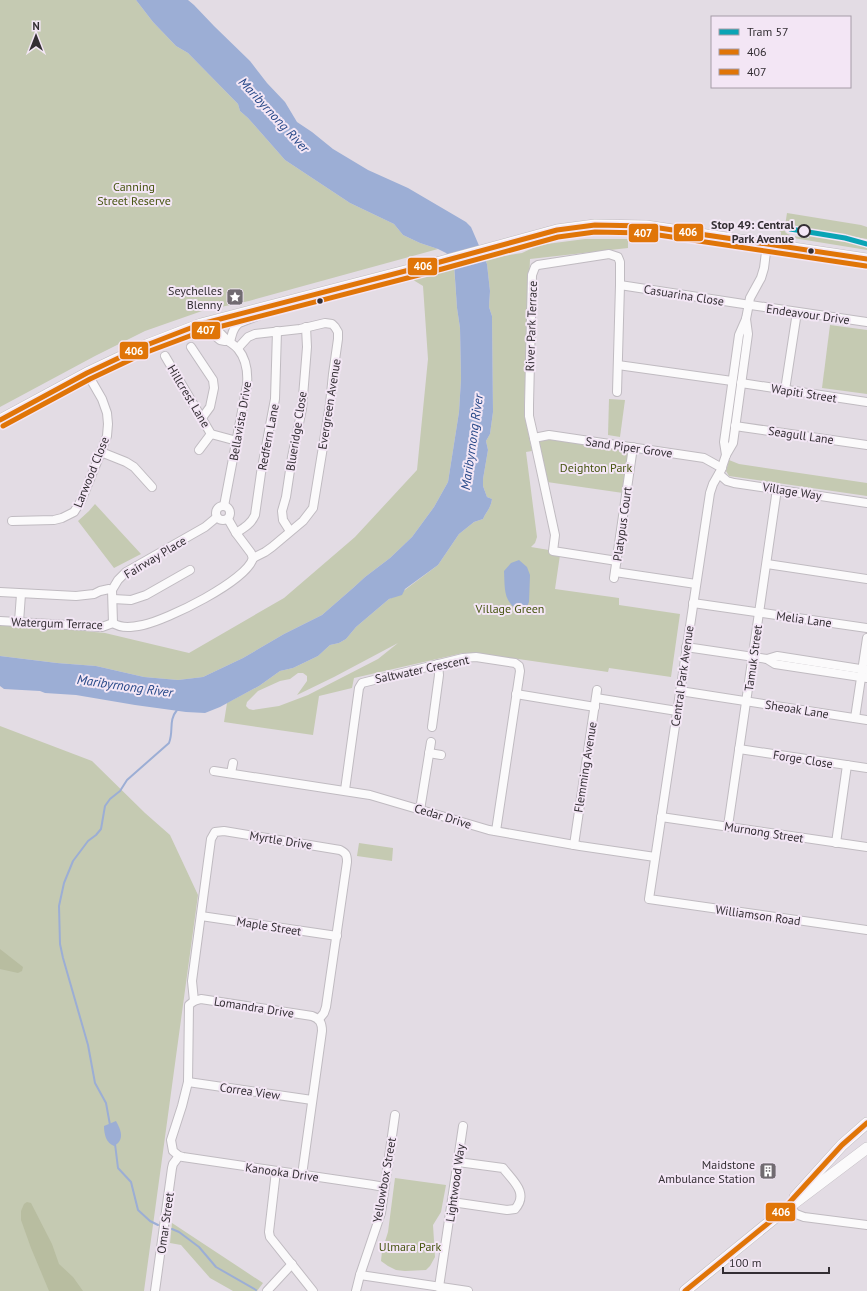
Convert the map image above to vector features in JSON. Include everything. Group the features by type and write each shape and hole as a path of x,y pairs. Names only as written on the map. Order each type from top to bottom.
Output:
{"main road":[{"path":"0,420 87,373 144,346 204,323 404,272 557,230 617,224 646,226 867,259"},
{"path":"777,1216 842,1145 867,1124"},
{"path":"685,1291 777,1216 867,1148"}],"street":[{"name":"Central Park Avenue","path":"649,899 710,493 726,455 733,443 748,334 746,319 748,305 750,298 761,278 764,268 767,244"},
{"name":"River Park Terrace","path":"617,392 620,285 620,262 618,257 612,254 540,264 535,267 532,275 529,405 534,438 555,535 553,551 617,560"},
{"name":"Casuarina Close","path":"620,285 748,305"},
{"path":"230,342 235,326 300,298"},
{"name":"Endeavour Drive","path":"748,305 867,322"},
{"path":"785,390 797,312"},
{"name":"Central Park Avenue","path":"726,455 724,442 732,381 739,334 746,319"},
{"name":"Bellavista Drive","path":"204,323 220,340 230,342 238,348 242,354 248,373 237,441 224,506"},
{"name":"Evergreen Avenue","path":"238,348 248,337 255,334 277,332 325,323 332,324 338,332 330,404 315,501 310,514 303,521 265,552 253,558"},
{"name":"Blueridge Close","path":"290,531 283,520 282,511 286,497 292,457 302,410 307,347 306,327"},
{"name":"Redfern Lane","path":"236,533 253,520 255,514 260,473 275,399 277,332"},
{"path":"191,347 213,380 214,388 210,407 202,418"},
{"name":"Hillcrest Lane","path":"165,356 211,434 237,441"},
{"path":"618,364 732,381"},
{"name":"Larwood Close","path":"12,521 54,520 68,516 74,512 81,501 107,436 108,424 107,413 102,400 87,373"},
{"name":"Wapiti Street","path":"742,383 867,402"},
{"name":"Seagull Lane","path":"735,426 867,445"},
{"path":"200,450 211,434"},
{"name":"Sand Piper Grove","path":"534,438 549,435 704,458 720,471"},
{"name":"Platypus Court","path":"633,447 615,575 696,584"},
{"path":"101,452 126,462 134,467 152,487"},
{"name":"Village Way","path":"720,471 727,480 734,483 867,503"},
{"name":"Tamuk Street","path":"728,826 777,489"},
{"path":"228,519 222,520 217,517 216,513 218,508 224,506 228,508 230,512 228,519 253,558"},
{"name":"Fairway Place","path":"112,590 118,580 126,572 205,527 217,517"},
{"name":"Watergum Terrace","path":"112,590 112,618 114,623 119,627 144,625 166,618 188,607 233,580 248,568 252,563 253,558"},
{"path":"767,564 867,579"},
{"path":"113,599 131,600 146,596 190,570"},
{"path":"0,592 76,596 94,594 109,589 112,590"},
{"path":"19,622 21,594"},
{"name":"Melia Lane","path":"693,603 867,628"},
{"name":"Watergum Terrace","path":"0,621 102,627 114,623"},
{"path":"855,718 864,674 867,638"},
{"path":"686,647 767,659 776,664 864,674"},
{"name":"Saltwater Crescent","path":"345,790 358,688 362,683 462,658 476,657 515,663 519,666 516,694 496,831"},
{"path":"432,727 439,675 438,664"},
{"name":"Flemming Avenue","path":"574,845 597,690"},
{"name":"Sheoak Lane","path":"680,691 867,720"},
{"path":"516,694 677,711"},
{"path":"420,810 431,742"},
{"name":"Forge Close","path":"739,749 867,768"},
{"path":"429,753 441,755"},
{"path":"231,773 233,763"},
{"path":"836,843 848,765"},
{"name":"Cedar Drive","path":"214,771 345,790 370,795 489,830 655,857"},
{"name":"Murnong Street","path":"661,817 867,847"},
{"name":"Myrtle Drive","path":"194,1001 192,980 211,839 215,832 224,832 345,852 348,862 326,1007 324,1013 319,1019"},
{"name":"Williamson Road","path":"649,899 867,930"},
{"name":"Maple Street","path":"201,916 337,936"},
{"name":"Lomandra Drive","path":"194,1001 201,999 208,1000 312,1016 319,1019"},
{"path":"179,1156 173,1151 171,1140 188,1082 188,1011 189,1005 194,1001"},
{"path":"302,1175 322,1031 322,1024 319,1019"},
{"name":"Correa View","path":"188,1082 312,1100"},
{"name":"Yellowbox Street","path":"356,1291 381,1213 395,1115"},
{"name":"Lightwood Way","path":"439,1287 463,1126"},
{"name":"Kanooka Drive","path":"179,1156 384,1187"},
{"name":"Omar Street","path":"155,1291 172,1168 179,1156"},
{"path":"452,1202 507,1210 515,1209 521,1198 520,1191 503,1168 458,1162"},
{"path":"276,1171 269,1232 270,1237 314,1291"},
{"path":"790,1207 796,1214 804,1217 867,1225"},
{"path":"267,1291 292,1264"},
{"path":"360,1275 468,1291"}],"green space":[{"name":"Canning Street Reserve","path":"0,0 136,0 153,22 176,46 188,53 238,104 240,111 285,160 350,203 394,224 403,235 438,249 249,301 202,311 145,331 0,407"},
{"path":"787,213 867,227 867,239 787,226 785,232 790,235 800,237 809,238 809,234 848,240 867,246 867,250 781,236 781,232 779,231 780,225 785,226"},
{"name":"Village Green","path":"585,239 628,239 628,248 530,259 524,413 532,451 526,452 537,537 535,543 531,547 549,550 549,554 560,555 555,589 619,598 619,605 680,614 671,677 609,668 608,672 476,653 463,653 354,678 352,688 319,696 313,735 224,722 227,703 259,686 280,671 293,668 318,656 330,645 339,643 346,639 356,627 389,599 398,595 438,565 459,534 474,522 483,519 490,507 492,499 487,497 483,486 483,479 488,450 486,441 490,434 493,412 492,316 489,307 490,291 487,264 485,259 522,253 539,245","holes":["398,643 378,659 308,695 279,706 253,710 246,706 247,702 258,691 280,681 290,679 298,673 303,673 307,676 307,681 297,695"]},
{"path":"454,266 460,328 461,379 459,412 448,482 434,507 412,537 390,558 365,577 322,615 284,634 243,658 203,677 178,680 144,677 96,666 0,656 0,623 105,633 189,653 284,598 355,537 417,470 428,359 423,286 410,278"},
{"path":"830,325 867,330 867,394 822,388"},
{"path":"609,399 625,400 620,437 608,435"},
{"name":"Deighton Park","path":"547,439 629,450 623,493 547,482 539,447 540,440"},
{"path":"729,460 739,464 867,483 867,496 729,476 726,471"},
{"path":"95,504 141,554 114,568 78,521"},
{"path":"0,726 92,761 145,813 170,835 198,895 144,1291 0,1291"},
{"path":"359,843 393,848 392,861 357,856"},
{"path":"0,949 23,967 22,971 18,973 0,969"},
{"name":"Ulmara Park","path":"395,1178 446,1185 441,1212 433,1225 435,1257 426,1270 396,1270 381,1261 382,1251 388,1232"},
{"path":"27,1202 31,1203 52,1244 59,1264 73,1277 83,1291 49,1291 21,1220 21,1211 24,1204"},
{"path":"172,1223 263,1283 257,1291 233,1291 210,1278 181,1245 170,1243"}],"water":[{"name":"Maribyrnong River","path":"136,0 188,0 250,61 267,83 285,102 297,122 333,149 368,170 408,188 466,222 471,227 487,264 490,291 489,307 492,316 493,412 490,434 486,441 488,450 483,486 487,497 492,499 490,507 483,519 474,522 459,534 438,565 405,589 402,595 389,599 356,627 346,639 339,643 330,645 318,656 293,668 280,671 259,686 220,707 205,713 135,705 76,695 4,689 0,686 0,656 96,666 144,677 178,680 203,677 243,658 284,634 322,615 365,577 390,558 412,537 434,507 448,482 459,412 461,379 460,328 454,264 446,253 403,235 394,224 350,203 285,160 240,111 238,104 188,53 176,46 153,22"},
{"path":"519,560 527,567 530,575 529,602 525,611 519,612 507,599 504,571 511,563"},
{"path":"116,1121 121,1138 120,1141 114,1146 109,1143 106,1138 104,1126"}],"waterway":[{"path":"110,1125 106,1103 95,1083 88,1045 63,958 60,944 59,906 64,883 73,861 88,841 101,829 105,806 110,799 120,791 127,780 169,743 172,722 174,714 177,710"},
{"path":"115,1144 118,1168 131,1182 138,1210 150,1221 158,1225"},
{"path":"172,1229 179,1232 199,1247 216,1267 256,1290"}],"tram line":[{"name":"57","path":"790,229 845,238 867,244"}],"transit line":[{"name":"406","path":"0,420 87,373 144,346 201,324 557,230 595,225 646,226 867,259"},
{"name":"407","path":"3,426 90,379 147,352 203,331 442,269 558,237 595,232 645,233 866,266"},
{"name":"406","path":"685,1291 777,1216 842,1145 867,1123"}],"place":[{"name":"Stop 49: Central Park Avenue","path":"804,231"},
{"name":"Seychelles Blenny","path":"235,297"},
{"name":"Maidstone Ambulance Station","path":"768,1171"}]}
